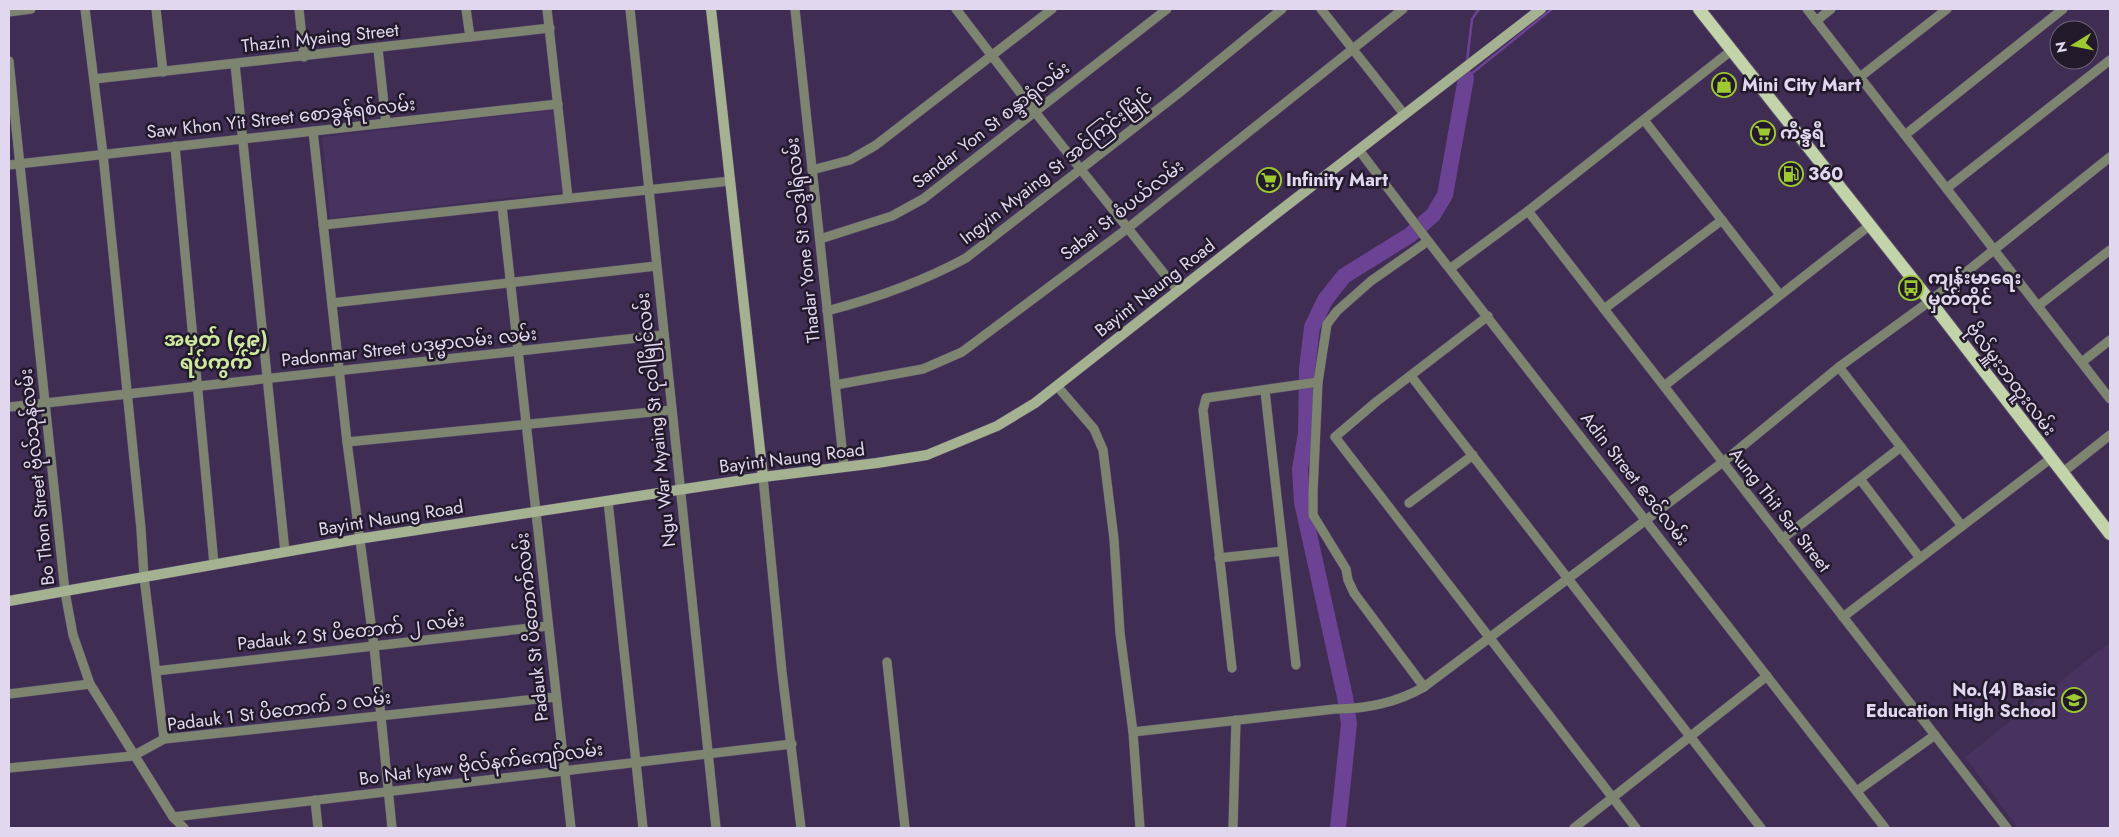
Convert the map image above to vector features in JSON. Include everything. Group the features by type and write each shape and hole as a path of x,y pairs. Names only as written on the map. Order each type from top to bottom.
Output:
{"main road":[{"path":"711,9 763,477"},
{"name":"Bayint Naung Road","path":"9,601 358,539 680,489 927,455 997,426 1036,404 1404,114 1541,9"},
{"name":"ဗိုလ်မှူးဘထူးလမ်း","path":"1699,9 1930,301 2050,459 2110,534"}],"street":[{"path":"9,12 31,9"},
{"path":"85,9 103,154 141,529 144,577 164,739"},
{"path":"156,9 163,72"},
{"path":"299,9 304,57"},
{"path":"466,9 470,37"},
{"path":"548,9 568,198"},
{"name":"Ngu War Myaing St ငုဝါမြိုင်လမ်း","path":"630,9 716,828"},
{"name":"Thadar Yone St သဒ္ဒါရုံလမ်း","path":"795,9 844,467"},
{"path":"956,9 991,57 1082,168 1178,291"},
{"path":"812,170 850,160 876,145 1052,9"},
{"name":"Sandar Yon St စန္ဒာရုံလမ်း","path":"820,239 892,216 923,199 1167,9"},
{"name":"Ingyin Myaing St အင်ကြင်းမြိုင်","path":"827,311 875,298 938,273 966,258 1282,9"},
{"path":"1321,9 1404,114"},
{"name":"Sabai St စံပယ်လမ်း","path":"835,384 923,368 962,352 1128,228 1404,9"},
{"path":"1807,9 2110,398"},
{"path":"1816,21 1832,9"},
{"path":"1860,77 1947,9"},
{"path":"1905,135 2063,9"},
{"name":"Thazin Myaing Street","path":"94,80 550,28"},
{"path":"378,49 386,123"},
{"path":"1451,268 1528,211 1732,50"},
{"path":"1947,188 2110,60"},
{"name":"Bo Thon Street ဗိုလ်သုန်လမ်း","path":"9,61 66,592 73,636 90,684 133,756 173,817 184,828"},
{"path":"235,64 285,552"},
{"name":"Saw Khon Yit Street စောခွန်ရစ်လမ်း","path":"9,165 558,104"},
{"path":"1644,120 1780,295"},
{"path":"313,131 358,539 374,646 392,828"},
{"path":"175,146 199,386 214,564"},
{"name":"Adin Street ဧဒင်လမ်း","path":"1359,150 1885,828"},
{"path":"1133,732 1335,709 1361,709 1407,697 1424,687 1722,462 1839,367 1930,301 2110,157"},
{"path":"323,225 730,181"},
{"name":"Padauk St ပိတောက်လမ်း","path":"502,206 571,828"},
{"name":"Aung Thit Sar Street","path":"1528,211 2007,828"},
{"path":"1604,309 1722,220"},
{"path":"1664,386 1870,225"},
{"path":"1424,687 1354,594 1346,569 1314,515 1312,492 1313,383 1327,324 1337,311 1425,237"},
{"path":"2038,306 2110,250"},
{"path":"332,303 656,266"},
{"path":"1488,316 1376,402 1335,437 1636,828"},
{"name":"Padonmar Street ပဒုမ္မာလမ်း လမ်း","path":"9,407 664,335"},
{"path":"2082,362 2110,340"},
{"path":"1839,367 1962,526"},
{"path":"1412,376 1761,828"},
{"path":"1232,668 1218,558 1203,410 1204,403 1206,398 1313,383"},
{"path":"1057,386 1094,429 1103,450 1114,539 1120,633 1133,732 1140,828"},
{"path":"1265,391 1296,665"},
{"path":"347,442 672,410"},
{"path":"2062,473 2110,435"},
{"path":"1782,539 1901,447"},
{"path":"1409,503 1473,455"},
{"path":"1843,617 2050,459"},
{"path":"763,477 782,672 801,828"},
{"path":"1860,478 1920,558"},
{"path":"608,500 643,828"},
{"path":"1218,558 1283,552"},
{"name":"Padauk 2 St ပိတောက် ၂ လမ်း","path":"156,671 548,626"},
{"path":"887,662 905,828"},
{"path":"1574,828 1767,676"},
{"path":"9,694 90,684"},
{"name":"Padauk 1 St ပိတောက် ၁ လမ်း","path":"9,768 133,756 164,739 556,697"},
{"path":"1233,828 1236,720"},
{"path":"1856,791 1935,735"},
{"name":"Bo Nat kyaw ဗိုလ်နက်ကျော်လမ်း","path":"173,817 792,744"},
{"path":"315,800 318,828"}],"shaded area":[{"path":"554,110 562,192 330,218 322,137"},
{"name":"No.(4) Basic Education High School","path":"2110,642 2110,828 2018,828 1965,757"}],"waterway":[{"path":"1467,61 1472,19 1479,9"},
{"path":"1466,78 1552,9"},
{"path":"1338,828 1349,724 1345,697 1302,502 1300,469 1306,433 1307,369 1312,327 1325,300 1344,276 1410,235 1433,215 1445,195 1466,78"}],"place":[{"name":"Mini City Mart","path":"1724,85"},
{"name":"ကိန္ဒရီ","path":"1763,133"},
{"name":"360","path":"1791,174"},
{"name":"Infinity Mart","path":"1269,180"},
{"name":"ကျန်းမာရေး မှတ်တိုင်","path":"1911,288"},
{"name":"No.(4) Basic Education High School","path":"2074,700"}],"district":[{"name":"အမှတ် (၄၉) ရပ်ကွက်","path":"216,350"}]}
